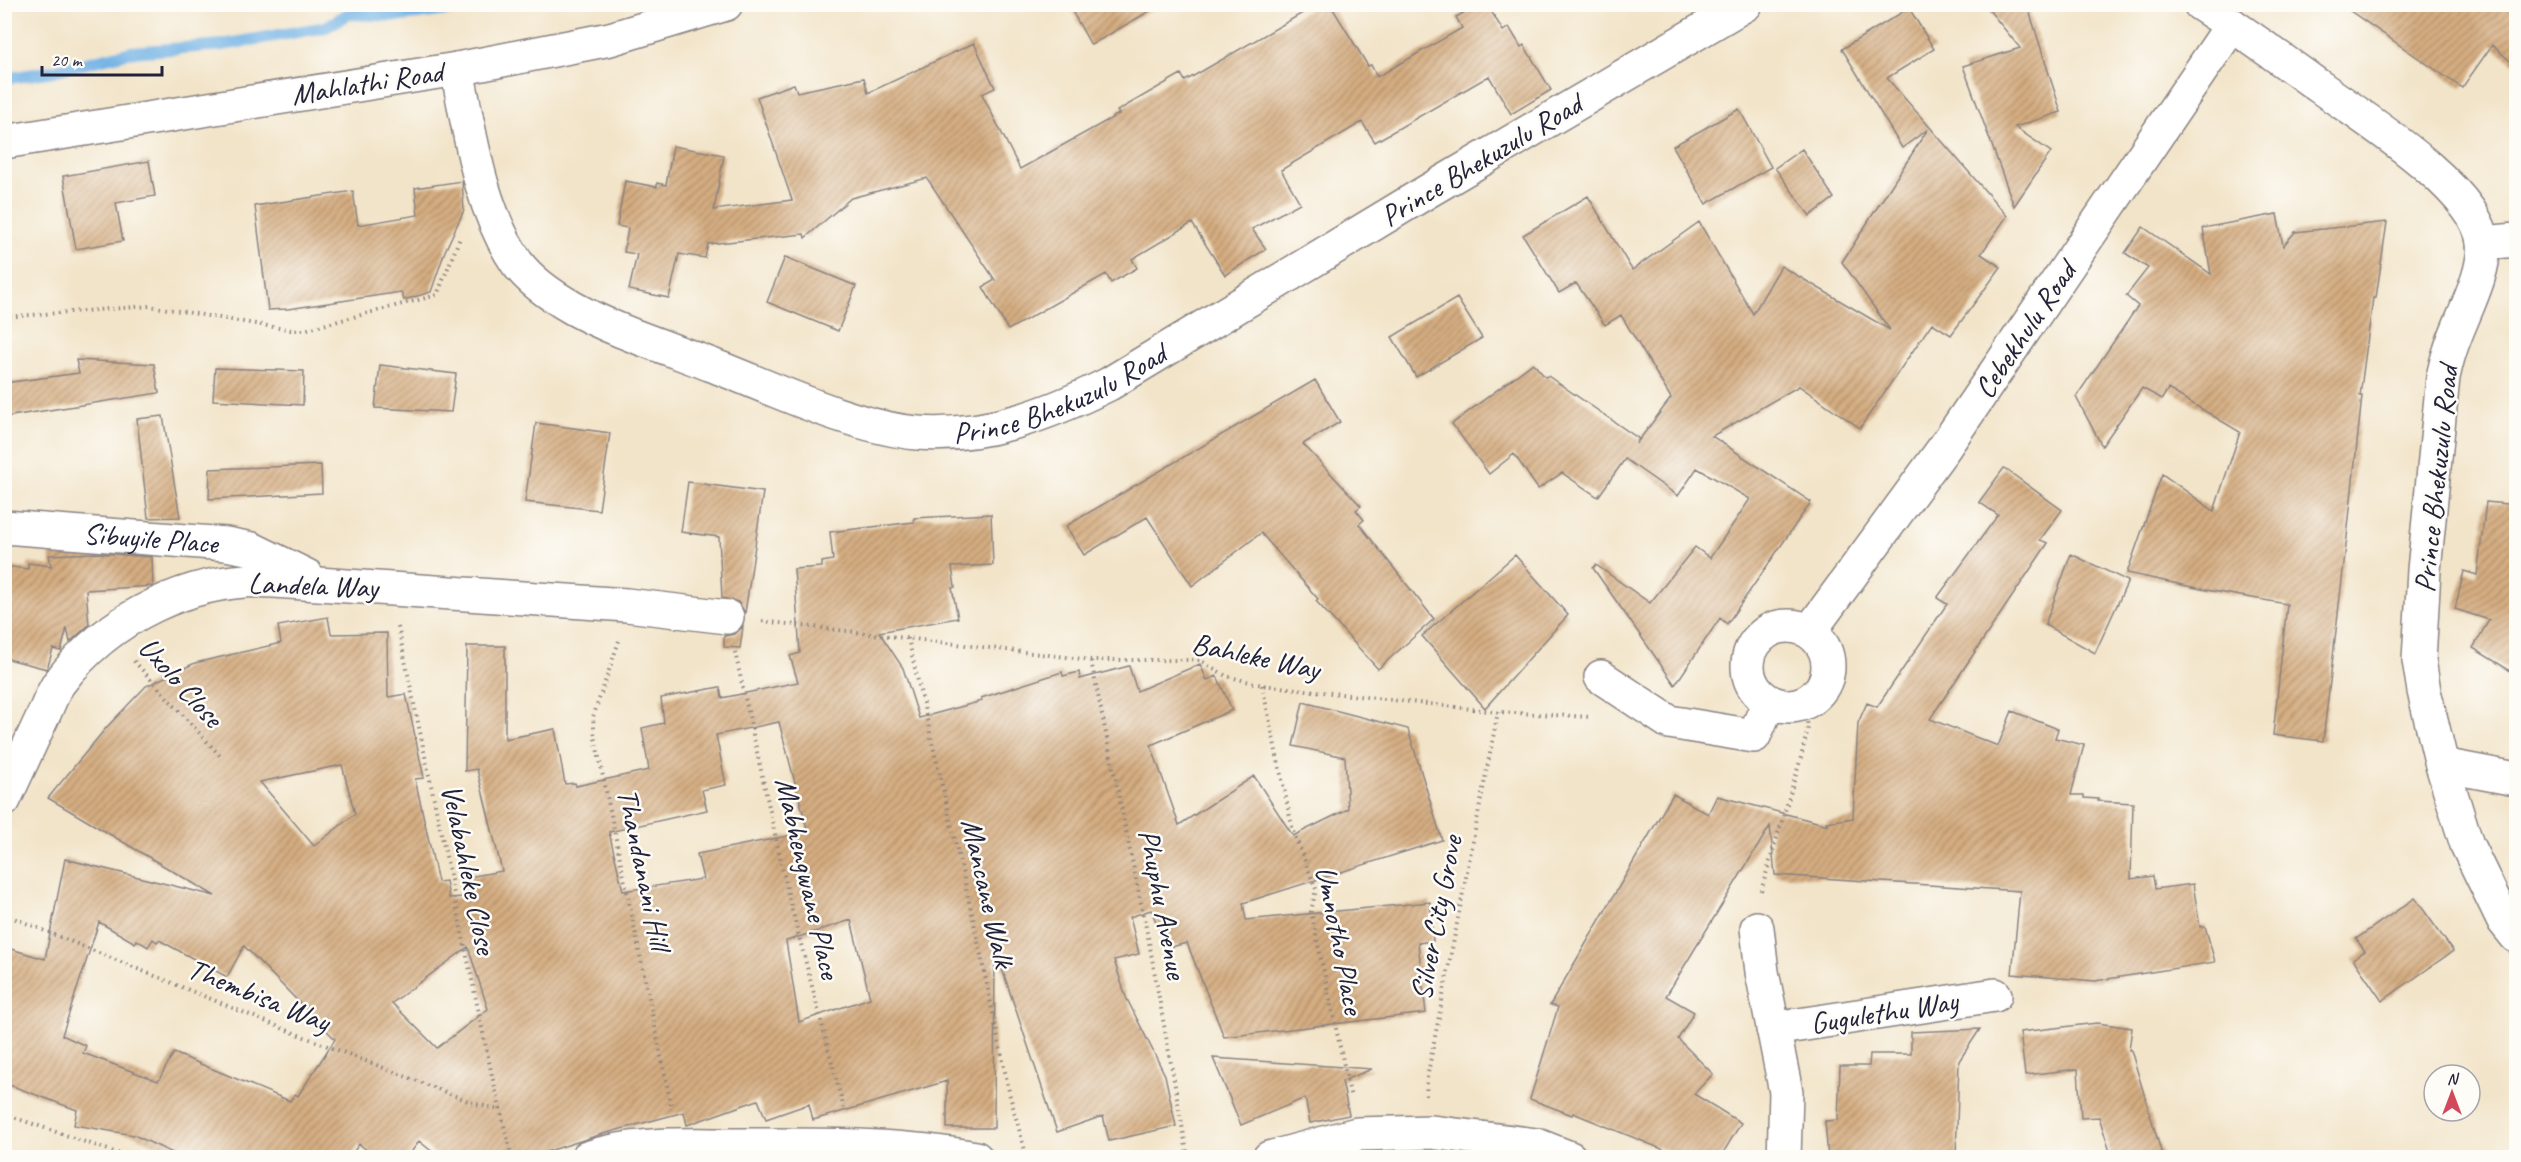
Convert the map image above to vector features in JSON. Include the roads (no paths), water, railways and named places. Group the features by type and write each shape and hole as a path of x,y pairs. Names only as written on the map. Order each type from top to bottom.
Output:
{"street":[{"name":"Mahlathi Road","path":"4,142 457,69 610,39 726,4"},
{"name":"Prince Bhekuzulu Road","path":"457,69 482,185 500,233 518,264 541,288 575,309 628,332 840,414 885,428 918,433 965,433 1010,424 1061,408 1109,384 1428,191 1746,4"},
{"path":"2200,4 2414,154 2458,197 2475,221 2483,243 2517,240"},
{"name":"Cebekhulu Road","path":"1809,630 1944,448 2232,25"},
{"name":"Prince Bhekuzulu Road","path":"2483,243 2478,276 2450,350 2443,377 2420,624 2419,660 2442,765 2467,845 2504,921 2517,936"},
{"name":"Sibuyile Place","path":"4,527 226,544 252,549 324,584"},
{"name":"Landela Way","path":"4,800 58,684 88,651 109,634 148,609 177,595 215,585 249,579 627,605 727,617"},
{"path":"1792,625 1809,630 1823,643 1829,660 1827,678 1819,693 1804,704 1786,707 1769,702 1755,690 1748,673 1749,654 1758,638 1774,627 1792,625"},
{"path":"1601,677 1669,722 1755,736 1769,702"},
{"path":"2442,765 2517,779"},
{"name":"Gugulethu Way","path":"1757,928 1762,972 1786,1092 1784,1158"},
{"name":"Gugulethu Way","path":"1773,1029 1995,994"},
{"path":"1269,1158 1357,1134 1433,1145 1537,1145 1570,1158"},
{"path":"587,1158 632,1148 680,1145 855,1146 929,1149 976,1158"}],"waterway":[{"path":"4,79 53,71 131,52 222,45 326,27 348,14 401,16 447,10 462,4"}]}
